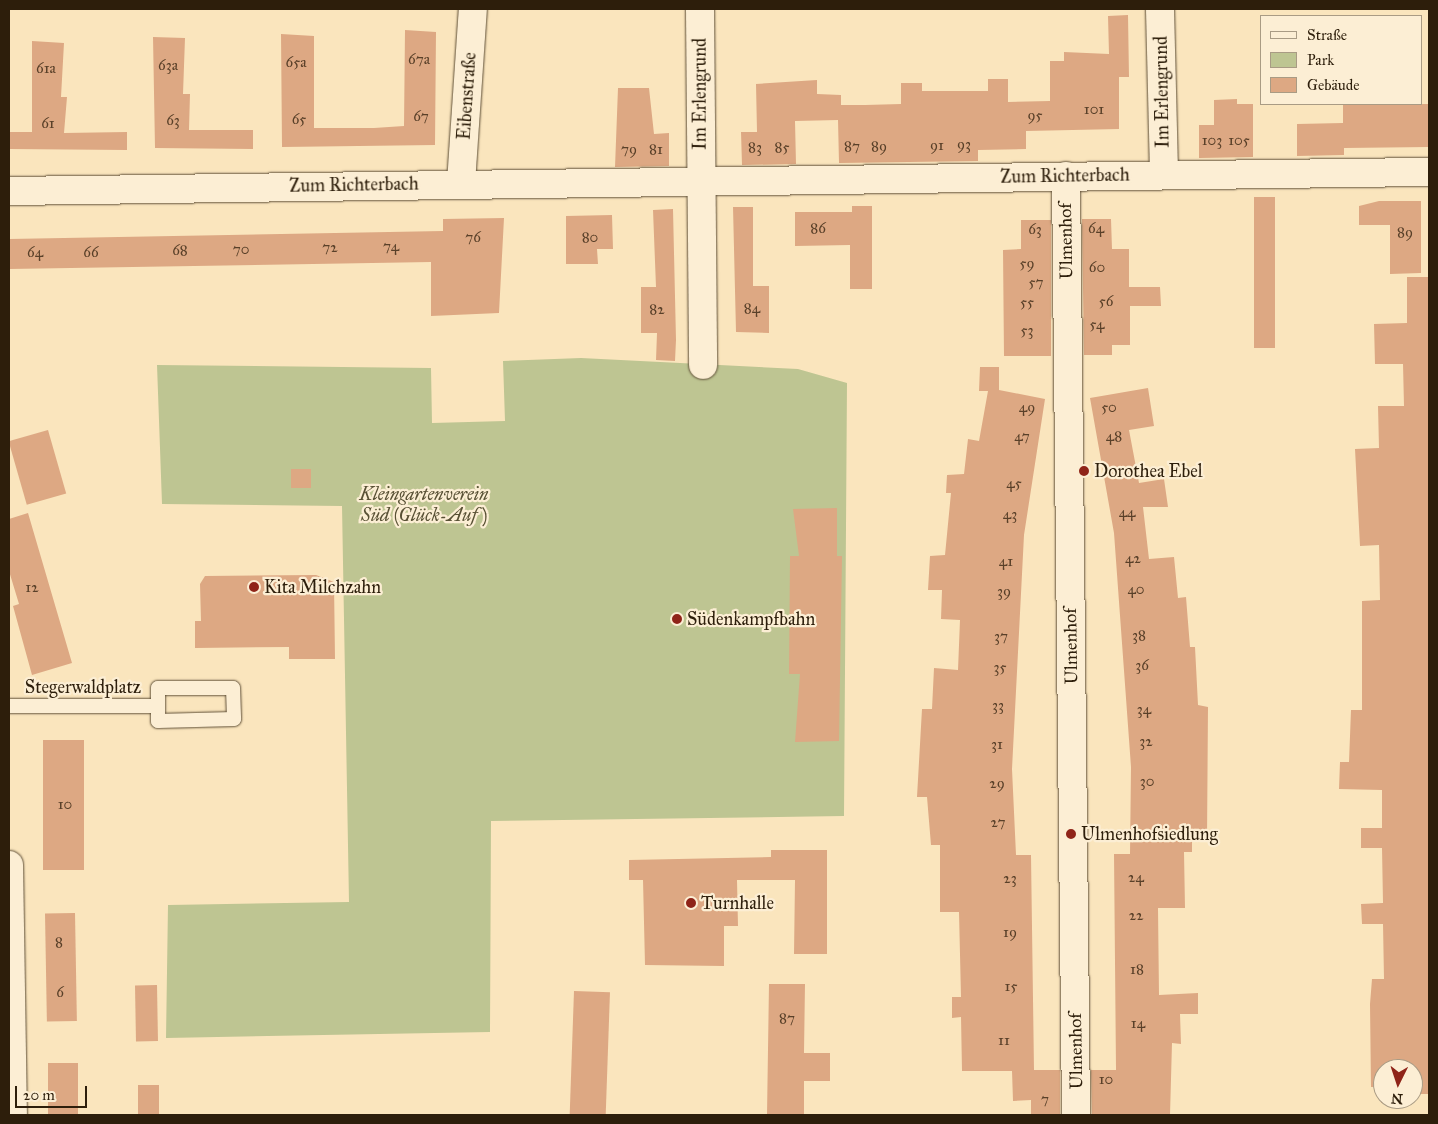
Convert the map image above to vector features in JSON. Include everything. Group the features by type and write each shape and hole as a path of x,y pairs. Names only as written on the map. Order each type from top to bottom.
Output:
{"street":[{"name":"Eibenstraße","path":"461,183 473,9"},
{"name":"Im Erlengrund","path":"700,9 700,180"},
{"name":"Im Erlengrund","path":"1160,9 1164,175"},
{"name":"Zum Richterbach","path":"9,191 461,183 1429,172"},
{"name":"Ulmenhof","path":"1066,176 1076,1115"},
{"path":"700,180 703,366"},
{"path":"9,865 13,1115"}],"lane":[{"name":"Stegerwaldplatz","path":"158,688 233,688 234,720 158,721 158,706 158,688"},
{"name":"Stegerwaldplatz","path":"9,706 158,706"}],"green space":[{"name":"Kleingartenverein Süd (Glück-Auf)","path":"581,358 798,369 847,383 844,816 491,821 490,1032 166,1038 168,905 349,902 342,506 162,504 157,365 431,368 432,423 505,421 503,361"}],"building":[{"path":"1128,15 1129,77 1119,77 1119,129 1026,131 1026,149 978,150 978,161 839,163 838,120 795,121 796,164 742,165 741,132 757,132 756,84 817,80 817,94 841,95 841,105 865,105 901,104 901,83 922,83 922,91 988,91 988,79 1008,79 1008,102 1050,101 1050,61 1064,61 1064,52 1109,54 1108,16"},
{"path":"405,30 436,32 435,145 282,147 281,34 314,36 314,128 374,128 404,126"},
{"path":"153,37 185,38 183,94 190,94 189,130 253,130 253,149 155,148"},
{"path":"32,41 64,43 61,97 67,97 64,133 127,132 127,150 9,149 9,132 32,132"},
{"path":"618,88 649,88 654,134 669,133 669,166 615,167"},
{"path":"1237,99 1237,104 1253,104 1253,157 1199,158 1199,125 1214,125 1214,100"},
{"path":"1429,104 1429,147 1344,148 1344,155 1297,156 1297,124 1343,123 1343,105"},
{"path":"1254,197 1275,197 1275,348 1254,348"},
{"path":"1379,201 1421,201 1421,273 1390,274 1390,225 1359,225 1359,206"},
{"path":"852,206 872,206 872,289 850,289 850,245 795,246 795,212 852,212"},
{"path":"733,207 753,207 753,286 769,286 769,333 736,332"},
{"path":"673,209 675,361 656,360 657,333 641,333 641,287 656,287 653,210"},
{"path":"612,215 613,249 597,249 598,264 566,264 566,216"},
{"path":"504,218 499,313 431,316 431,262 9,269 9,239 443,231 443,219"},
{"path":"1082,219 1111,219 1112,249 1129,249 1129,287 1160,287 1161,306 1130,306 1130,345 1112,345 1112,355 1084,355"},
{"path":"1021,220 1051,220 1051,356 1004,356 1003,250 1021,249"},
{"path":"1407,277 1429,277 1429,1094 1423,1094 1423,1059 1373,1059 1373,1087 1371,1087 1370,1004 1372,979 1384,979 1383,924 1362,924 1361,904 1383,903 1382,848 1361,848 1361,828 1382,828 1382,790 1339,789 1340,762 1349,762 1351,710 1362,710 1362,601 1380,600 1379,545 1360,546 1355,449 1379,448 1378,406 1404,406 1403,364 1375,364 1374,324 1407,323"},
{"path":"980,367 999,367 999,390 1045,399 1024,535 1012,769 1016,855 1031,855 1034,1070 1060,1070 1060,1115 1031,1115 1031,1100 1013,1101 1012,1071 962,1071 961,1017 952,1018 952,997 961,997 959,912 940,912 940,845 931,845 927,797 917,797 922,709 932,709 934,668 958,670 960,620 941,619 942,590 928,590 930,556 945,555 951,493 946,493 947,475 964,474 968,439 979,441 988,391 979,391"},
{"path":"1148,388 1154,426 1129,430 1139,483 1164,479 1168,507 1143,507 1149,559 1174,557 1178,598 1186,597 1190,647 1195,647 1198,705 1208,707 1207,840 1192,840 1192,852 1184,852 1185,908 1158,908 1159,995 1198,993 1198,1014 1180,1014 1181,1044 1172,1043 1170,1115 1092,1115 1091,1070 1116,1070 1114,854 1130,854 1131,767 1114,533 1090,398"},
{"path":"48,430 66,493 27,505 9,441"},
{"path":"291,469 311,469 311,488 291,488"},
{"path":"837,508 837,556 842,556 839,741 795,742 800,674 789,674 790,556 799,556 793,509"},
{"path":"28,513 72,663 32,675 13,606 19,604 9,571 9,519"},
{"path":"316,575 334,582 335,659 289,659 289,647 195,648 195,621 201,621 200,584 205,576"},
{"path":"43,740 84,740 84,870 43,870"},
{"path":"771,850 827,850 827,954 794,954 795,880 737,880 738,926 724,926 724,966 645,965 643,880 629,880 629,860 771,857"},
{"path":"75,913 77,1021 47,1022 45,914"},
{"path":"769,984 805,984 804,1053 830,1053 830,1081 804,1081 804,1115 767,1115"},
{"path":"135,985 157,985 158,1041 136,1041"},
{"path":"574,991 610,992 606,1115 570,1115"},
{"path":"48,1063 78,1063 78,1115 48,1115"},
{"path":"138,1085 159,1085 159,1115 138,1115"}],"place":[{"name":"Dorothea Ebel","path":"1084,471"},
{"name":"Kita Milchzahn","path":"254,587"},
{"name":"Südenkampfbahn","path":"677,619"},
{"name":"Ulmenhofsiedlung","path":"1071,834"},
{"name":"Turnhalle","path":"691,903"}]}
